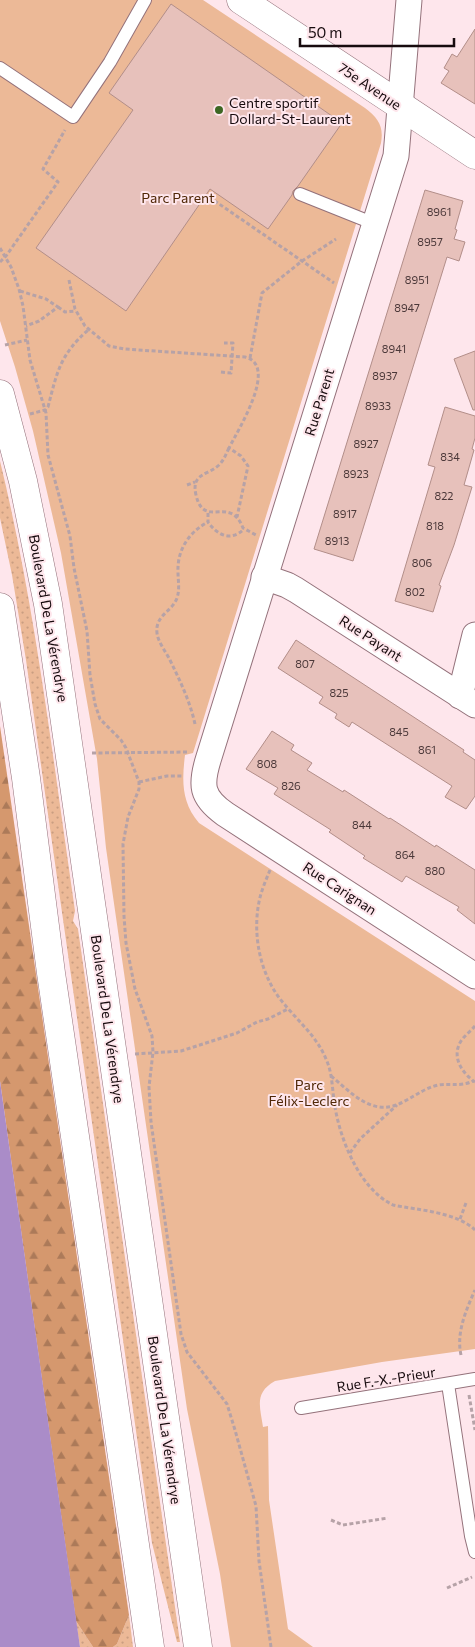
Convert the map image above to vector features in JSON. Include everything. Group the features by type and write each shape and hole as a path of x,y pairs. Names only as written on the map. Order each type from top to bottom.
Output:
{"main road":[{"name":"75e Avenue","path":"241,0 475,155"},
{"name":"Boulevard De La Vérendrye","path":"0,394 23,481 48,604 198,1647"},
{"path":"0,607 26,778 50,973 150,1647"}],"street":[{"name":"Rue Parent","path":"207,798 203,784 206,767 396,156 409,0"},
{"name":"Rue Payant","path":"264,577 296,590 468,700"},
{"path":"468,700 475,635"},
{"name":"Rue Carignan","path":"207,798 225,814 475,976"}],"lane":[{"path":"0,68 73,117 110,62 146,0"},
{"path":"300,194 374,224"},
{"name":"Rue F.-X.-Prieur","path":"301,1408 475,1379"},
{"path":"448,1384 475,1552"}],"path":[{"path":"0,262 58,182 43,169 73,117"},
{"path":"209,197 337,285"},
{"path":"250,358 262,293 302,261 336,239"},
{"path":"0,248 12,267 20,291 34,376 45,410 48,455 70,536 76,579 87,632 94,704 100,719 121,740 139,782 139,789 128,817 123,844 126,943 135,989 152,1036 153,1052 149,1087 151,1122 181,1334 187,1352 227,1404 236,1430 256,1506 259,1560 271,1647"},
{"path":"68,280 79,318 88,330 109,346 124,350 250,358 256,364 259,380 254,396 223,460 217,466 200,475 196,482 195,490 197,502 202,509 208,513 229,512 237,517 244,529 258,536"},
{"path":"20,291 46,299 66,312 76,311"},
{"path":"26,326 39,321 58,307"},
{"path":"45,410 58,370 76,341 88,330"},
{"path":"5,344 27,340"},
{"path":"221,372 231,373 233,343 224,343"},
{"path":"26,416 45,410"},
{"path":"228,448 241,456 248,466 237,517"},
{"path":"187,485 196,482"},
{"path":"208,513 208,522 215,531 224,536 235,535 244,529"},
{"path":"196,728 188,698 157,634 160,617 177,598 178,563 182,548 190,536 208,522"},
{"path":"178,581 185,580"},
{"path":"89,753 190,752 193,745"},
{"path":"139,782 167,776 184,776"},
{"path":"272,868 259,900 257,911 257,936 266,975 275,992 288,1009 316,1039 326,1058 331,1076 337,1116 357,1169 368,1186 379,1198 387,1203 460,1219 475,1230"},
{"path":"133,1054 181,1051 237,1033 256,1022 268,1019 288,1009"},
{"path":"350,1153 365,1134 397,1105 423,1091 440,1085 462,1085 474,1082 460,1066 458,1054 461,1042 475,1026"},
{"path":"331,1076 363,1102 376,1107 397,1105"},
{"path":"460,1219 466,1202"},
{"path":"461,1355 460,1339 462,1324 475,1290"},
{"path":"469,1394 475,1430"},
{"path":"332,1520 343,1525 388,1518"},
{"path":"447,1588 472,1577"}],"green space":[{"path":"0,0 203,0 365,108 377,119 382,132 381,143 193,753 185,755 183,773 186,799 199,823 475,1001 475,1349 382,1362 275,1381 261,1395 260,1406 263,1427 268,1426 269,1500 288,1629 313,1647 231,1647 220,1574 187,1409 106,848 97,759 61,553 33,431 0,321"},
{"path":"0,461 24,573 43,685 75,911 73,921 78,929 180,1642 177,1642 152,1543 26,660 12,575 0,518"},
{"path":"0,726 129,1615 117,1644 113,1647 93,1647 76,1621 0,1081"},
{"path":"129,1615 133,1647 113,1647 117,1644"},
{"path":"76,1621 93,1647 80,1647"}],"shaded area":[{"path":"0,1081 80,1647 0,1647"}],"building":[{"path":"171,4 342,123 268,229 210,189 126,311 36,248 133,110 109,93"},
{"path":"475,29 475,104 441,83 449,71 444,68 452,54 457,57"},
{"path":"425,190 463,201 454,239 465,242 459,261 447,257 353,561 314,549"},
{"path":"475,351 475,410 473,410 454,359"},
{"path":"445,407 475,416 475,438 472,449 474,450 464,485 472,487 439,585 441,586 433,612 395,601 435,467 428,465"},
{"path":"296,640 464,750 463,752 475,760 475,796 466,809 445,797 452,786 352,722 349,727 335,718 337,714 319,703 323,697 278,668"},
{"path":"272,731 294,745 291,750 312,763 307,770 343,792 344,790 475,870 475,924 457,910 459,907 406,876 402,882 363,858 365,856 329,832 331,830 274,794 278,788 246,769"}],"place":[{"name":"Centre sportif Dollard-St-Laurent","path":"219,110"}],"park label":[{"name":"Parc Parent","path":"178,197"},
{"name":"Parc Félix-Leclerc","path":"309,1092"}]}
